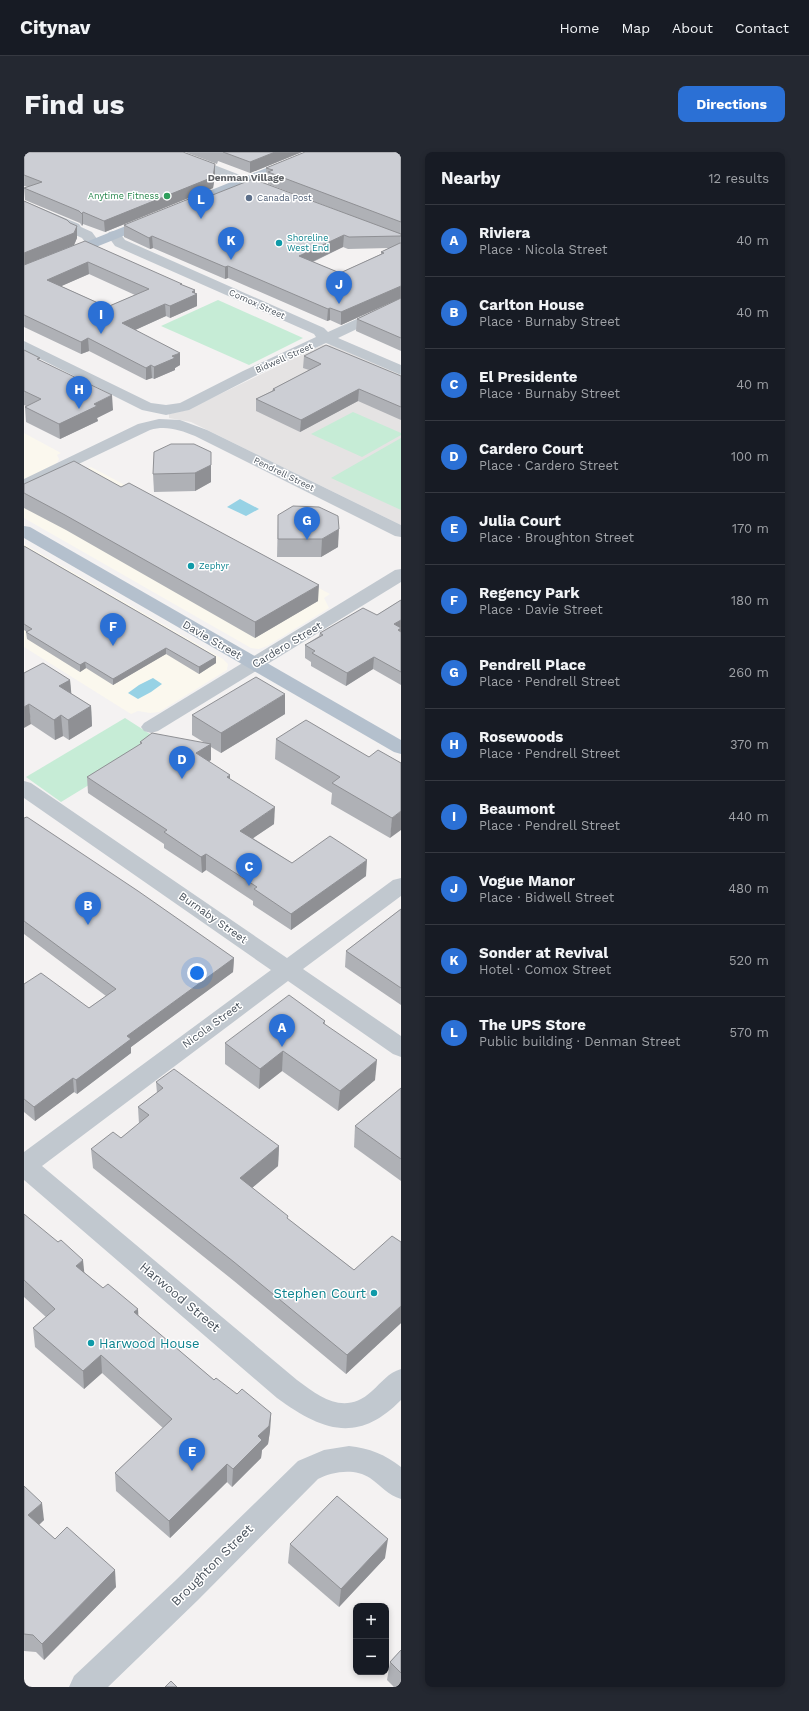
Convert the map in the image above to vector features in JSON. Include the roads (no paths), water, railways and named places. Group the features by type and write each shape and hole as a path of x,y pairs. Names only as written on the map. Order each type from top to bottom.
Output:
{"main road":[{"path":"24,272 316,152"},
{"name":"Davie Street","path":"24,531 401,748"}],"street":[{"path":"170,152 282,196"},
{"path":"24,205 74,227 76,230 88,235 94,244"},
{"name":"Comox Street","path":"114,235 120,243 319,331 326,338 401,370"},
{"name":"Bidwell Street","path":"24,485 154,423 248,374 401,303"},
{"name":"Pendrell Street","path":"24,345 401,532"},
{"name":"Cardero Street","path":"151,727 401,574"},
{"name":"Burnaby Street","path":"28,796 288,970 401,1048"},
{"name":"Nicola Street","path":"24,1166 401,885"},
{"name":"Harwood Street","path":"24,1166 287,1389 318,1410 342,1416 359,1414 370,1410 401,1381"},
{"name":"Broughton Street","path":"85,1687 308,1470 317,1464 328,1460 346,1459 374,1465 401,1486"}],"water":[{"path":"240,499 259,509 246,516 227,507"},
{"path":"153,678 162,684 151,692 138,699 128,693 139,685"}],"place":[{"name":"Anytime Fitness","path":"167,196"},
{"name":"Canada Post","path":"249,198"},
{"name":"The UPS Store","path":"201,219"},
{"name":"Shoreline West End","path":"279,243"},
{"name":"Sonder at Revival","path":"231,260"},
{"name":"Vogue Manor","path":"339,304"},
{"name":"Beaumont","path":"101,334"},
{"name":"Rosewoods","path":"79,409"},
{"name":"Pendrell Place","path":"307,540"},
{"name":"Zephyr","path":"191,566"},
{"name":"Regency Park","path":"113,646"},
{"name":"Cardero Court","path":"182,779"},
{"name":"El Presidente","path":"249,886"},
{"name":"Carlton House","path":"88,925"},
{"name":"Riviera","path":"282,1047"},
{"name":"Stephen Court","path":"374,1293"},
{"name":"Harwood House","path":"91,1343"},
{"name":"Julia Court","path":"192,1471"}],"district":[{"name":"Denman Village","path":"246,177"}]}
